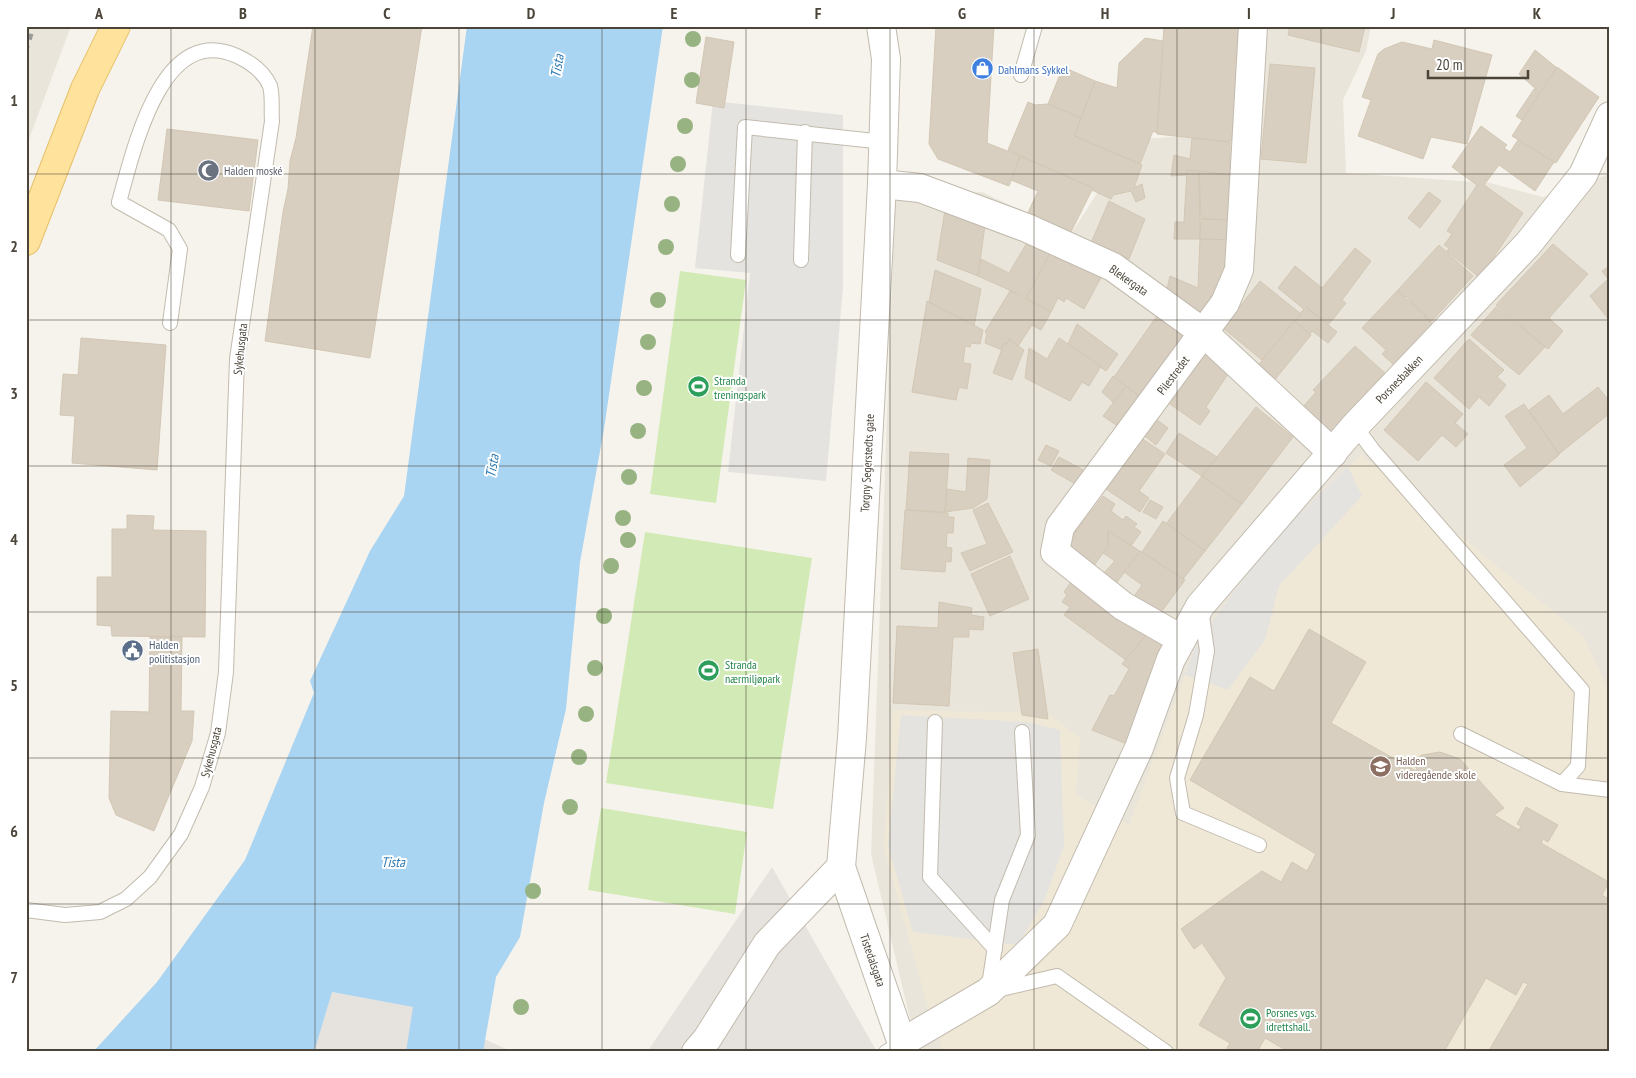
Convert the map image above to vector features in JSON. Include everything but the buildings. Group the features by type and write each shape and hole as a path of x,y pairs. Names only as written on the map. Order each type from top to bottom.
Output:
{"main road":[{"path":"26,241 88,81 116,26"}],"street":[{"name":"Torgny Segerstedts gate","path":"841,867 852,738 884,142 886,59 881,26"},
{"name":"Torgny Segerstedts gate","path":"886,59 893,26"},
{"name":"Pilestredet","path":"1176,649 1055,552 1060,527 1225,303 1239,270 1253,26"},
{"name":"Porsnesbakken","path":"988,992 1057,925 1139,748 1176,649 1200,606 1355,426 1528,244 1583,175 1603,144 1610,116"},
{"name":"Blekergata","path":"882,184 920,188 1027,228 1112,267 1204,333 1332,453"},
{"name":"Tistedalsgata","path":"841,867 897,1049"},
{"path":"696,1052 707,1039 767,944 841,867"},
{"path":"897,1049 988,992"}],"lane":[{"path":"1021,75 1035,26"},
{"name":"Sykehusgata","path":"26,910 65,915 100,912 126,899 150,877 182,834 202,787 218,733 226,672 237,359 272,121 270,86 252,62 227,51 204,52 183,59 158,89 140,131 119,202 170,230 180,248 170,323"},
{"path":"738,255 746,127 884,142"},
{"path":"801,260 805,132"},
{"path":"1355,426 1372,449 1582,690 1578,766 1562,784"},
{"path":"1200,606 1207,651 1196,715 1177,778 1183,813 1258,845"},
{"path":"935,722 930,877 995,949"},
{"path":"1022,732 1028,835 1002,900 988,992 1057,976 1166,1052"},
{"path":"1461,734 1562,784 1610,790"}],"shaded area":[{"path":"26,26 71,26 26,147"},
{"path":"1267,26 1371,26 1366,51 1343,100 1346,173 1490,183 1543,197 1610,174 1610,1052 924,1052 909,1015 871,854 895,199 982,192 1071,234 1131,140 1236,132 1259,117"},
{"path":"713,101 843,115 843,287 826,481 728,472 750,273 695,268"},
{"name":"Halden videregående skole","path":"1361,455 1583,636 1610,693 1610,1052 944,1052 929,1011 884,848 893,710 1047,713 1080,738 1076,795 1129,825 1196,645 1270,542"},
{"path":"1348,467 1362,496 1279,586 1265,640 1228,690 1185,675 1196,645 1270,542"},
{"path":"901,715 1027,722 1060,730 1064,846 1044,901 1018,945 913,932 888,846"},
{"path":"772,867 877,1052 647,1052"},
{"path":"332,992 413,1007 513,1052 298,1052"}],"green space":[{"name":"Stranda treningspark","path":"680,271 746,280 716,503 650,494"},
{"name":"Stranda nærmiljøpark","path":"645,532 812,558 773,809 606,783"},
{"path":"601,808 747,832 735,914 588,890"}],"water":[{"name":"Tista","path":"467,26 663,26 604,429 580,562 566,709 544,803 520,937 496,977 483,1052 406,1052 413,1007 332,992 314,1052 93,1052 157,982 245,860 314,693 310,681 370,551 404,496"}],"railway":[{"path":"26,51 34,26"}],"place":[{"name":"Dahlmans Sykkel","path":"982,69"},
{"name":"Halden moské","path":"208,170"},
{"name":"Stranda treningspark","path":"698,387"},
{"name":"Halden politistasjon","path":"133,651"},
{"name":"Stranda nærmiljøpark","path":"709,671"},
{"name":"Halden videregående skole","path":"1380,767"},
{"name":"Porsnes vgs. idrettshall.","path":"1250,1019"}]}
